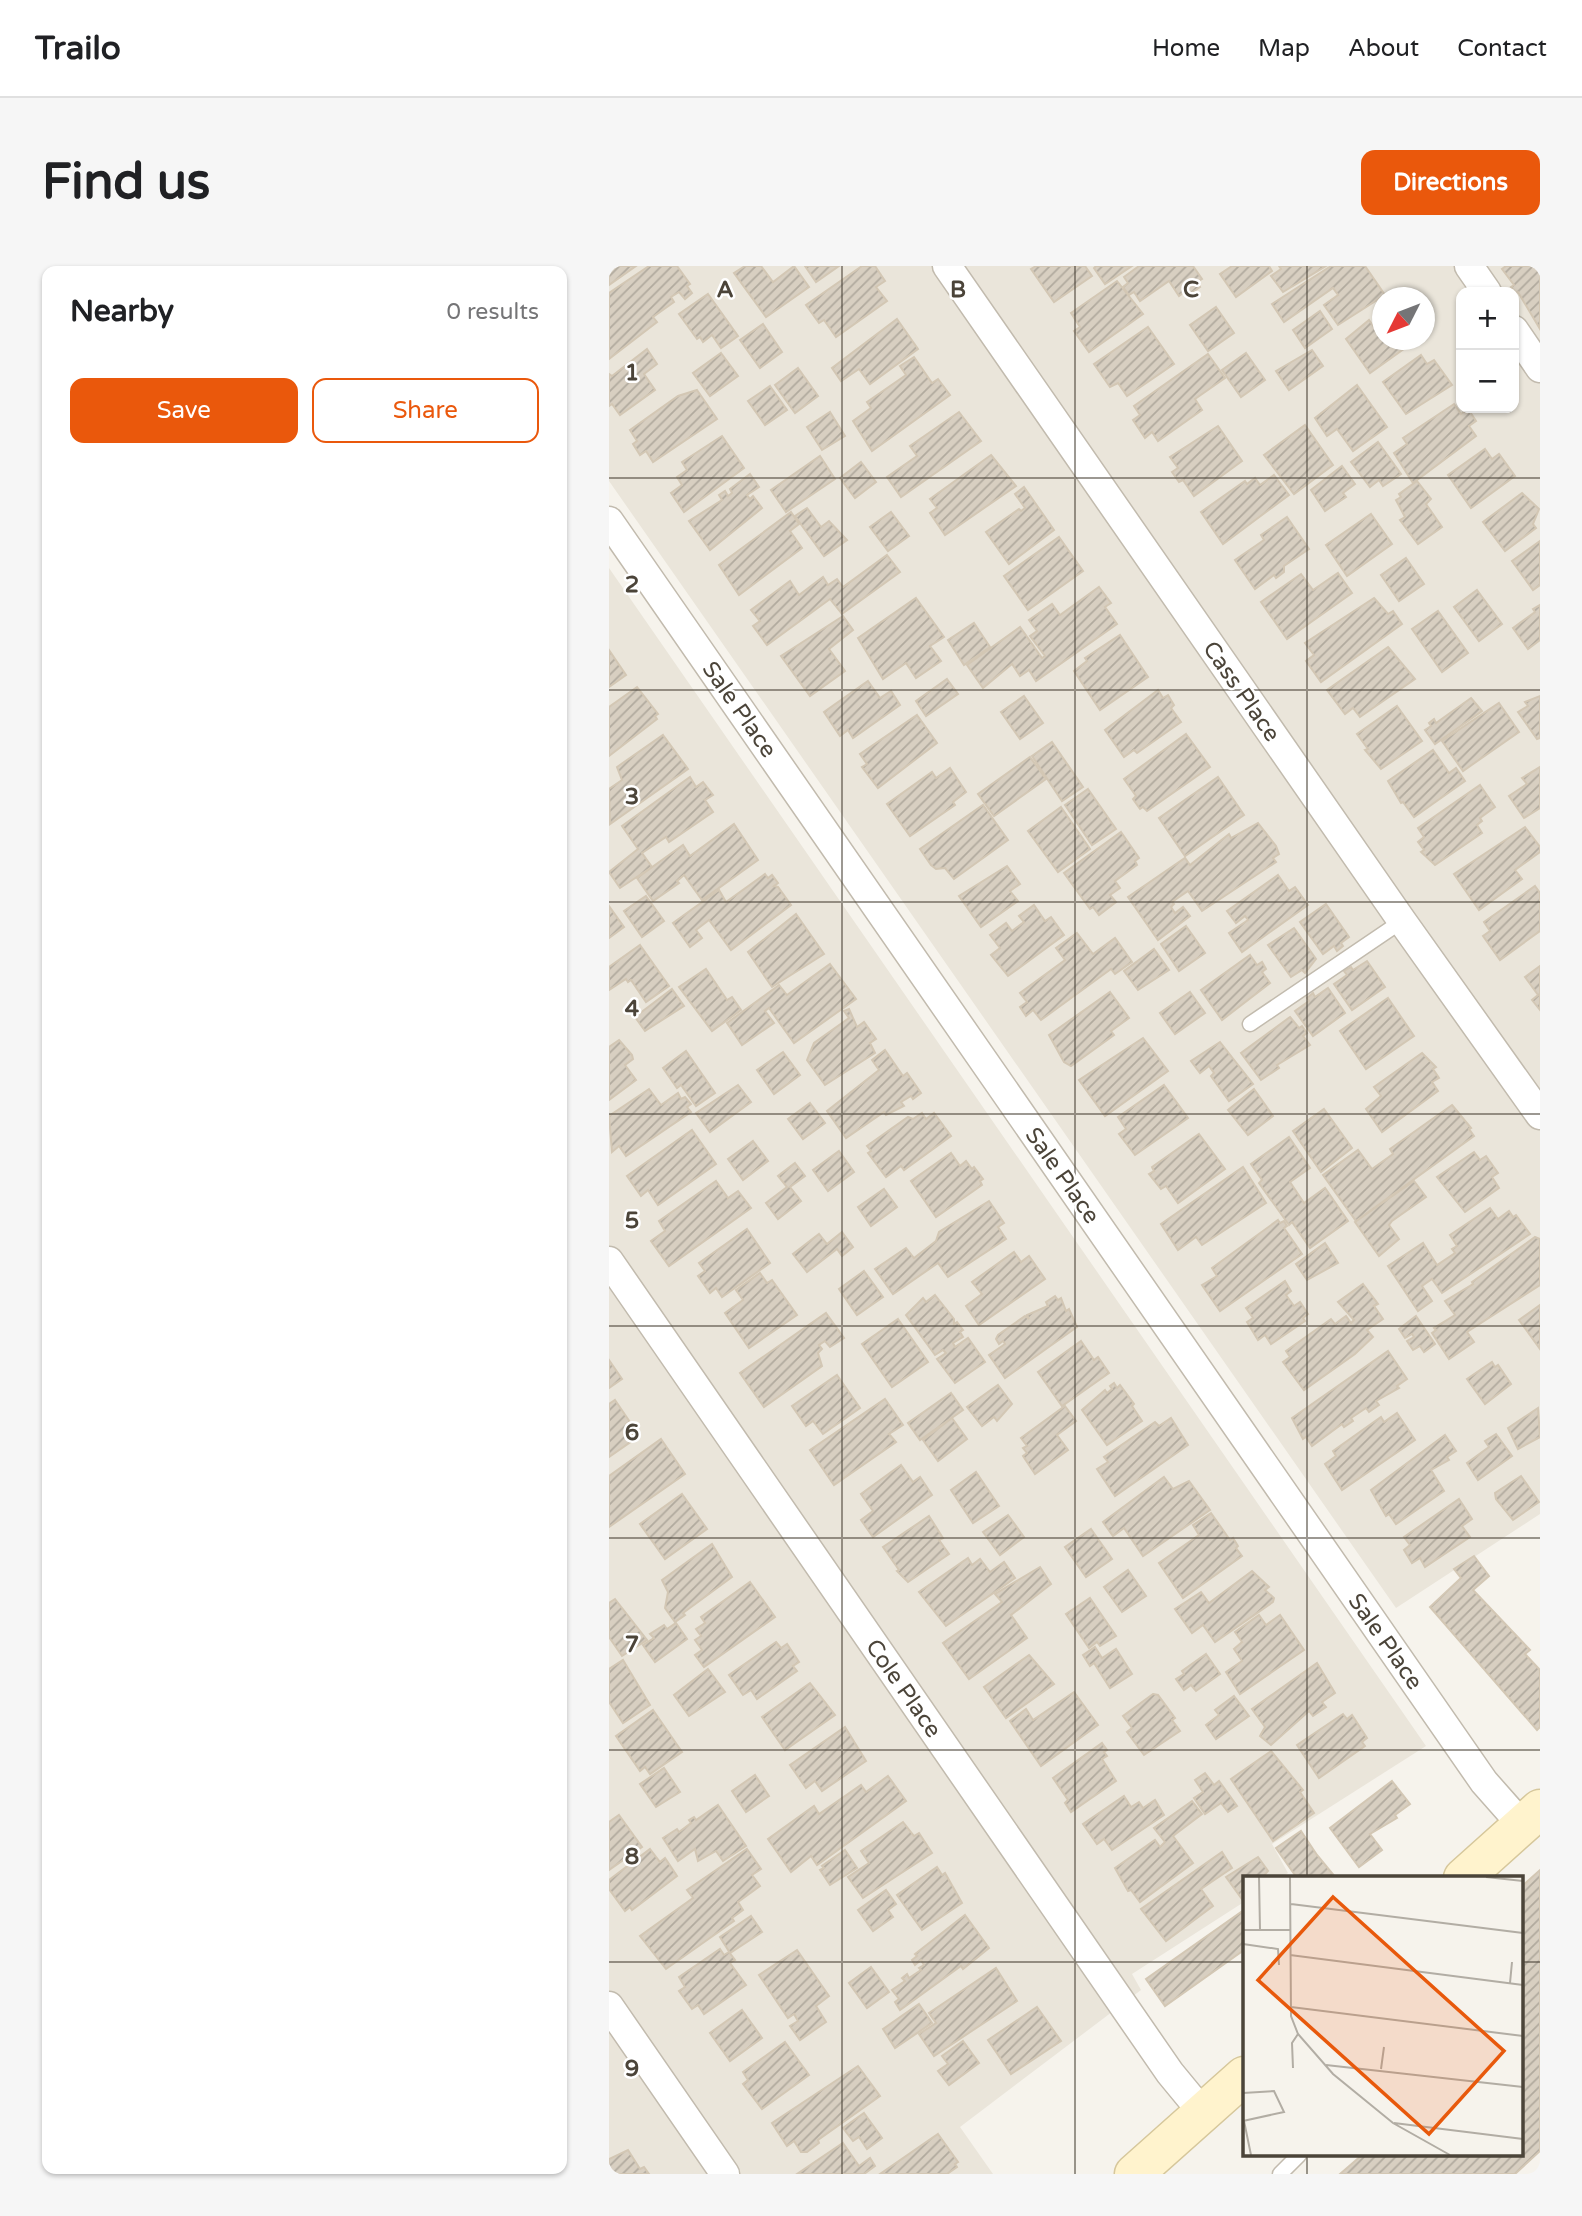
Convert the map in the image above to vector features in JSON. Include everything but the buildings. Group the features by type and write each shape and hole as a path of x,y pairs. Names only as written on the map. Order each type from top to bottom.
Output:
{"main road":[{"path":"1465,1876 1531,1817"},
{"path":"1134,2174 1243,2077"}],"street":[{"name":"Cass Place","path":"947,266 1540,1115"},
{"path":"1469,266 1484,287"},
{"path":"1519,337 1540,368"},
{"name":"Sale Place","path":"609,521 1484,1782 1531,1817"},
{"name":"Cole Place","path":"609,1261 1162,2061 1203,2113"},
{"path":"609,2006 726,2174"}],"lane":[{"path":"1250,1024 1402,921"},
{"path":"1280,2174 1298,2156"}],"shaded area":[{"path":"609,266 1540,266 1540,1514 1396,1608 609,481"},
{"path":"609,568 1426,1746 1272,1844 1288,1873 1284,1876 1243,1876 1243,1903 1132,1974 1141,1990 960,2127 993,2174 609,2174"}]}
